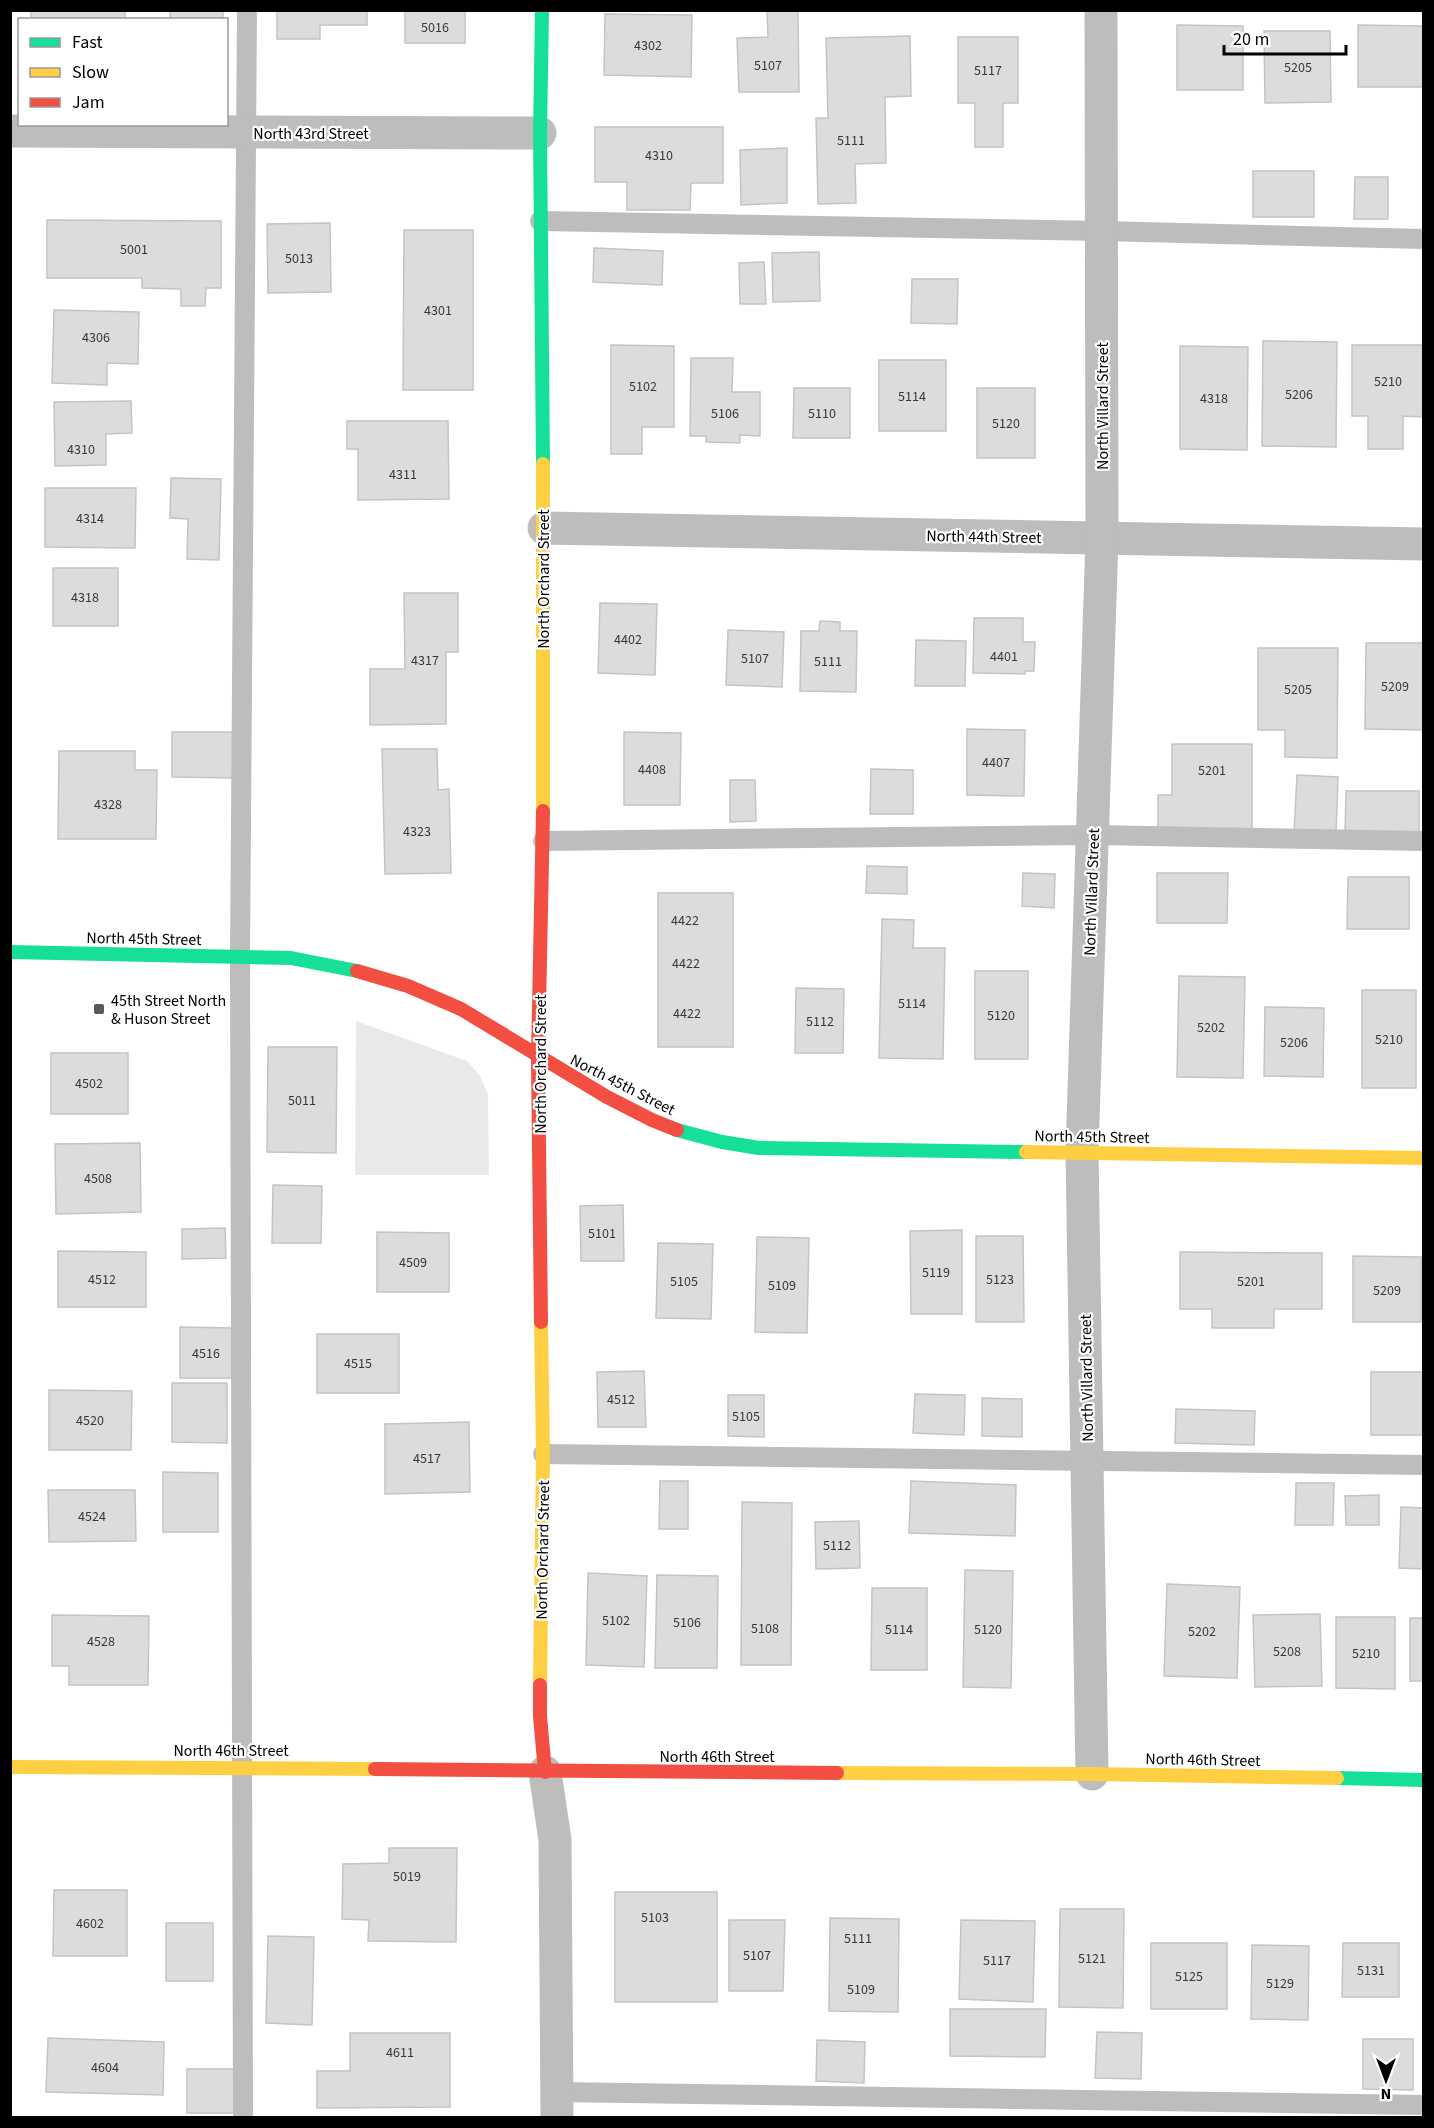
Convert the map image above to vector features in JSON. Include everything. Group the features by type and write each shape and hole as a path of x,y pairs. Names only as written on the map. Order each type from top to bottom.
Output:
{"street":[{"name":"North Orchard Street","path":"542,10 540,221 544,528 543,841 538,1057 543,1454 540,1716 555,1840 557,2105"},
{"name":"North Villard Street","path":"1092,1774 1082,1152 1102,538 1101,10"},
{"name":"North 43rd Street","path":"10,131 248,134 540,133"},
{"name":"North 44th Street","path":"544,528 1424,544"},
{"name":"North 45th Street","path":"10,952 291,958 352,969 408,986 461,1009 538,1057 652,1120 683,1132 759,1148 1424,1158"},
{"name":"North 46th Street","path":"10,1767 1092,1774 1424,1780"}],"lane":[{"path":"243,2118 240,956 248,10"},
{"path":"540,221 1424,239"},
{"path":"543,841 1093,835 1424,841"},
{"path":"543,1454 1424,1465"},
{"path":"557,2105 1424,2105"}],"shaded area":[{"path":"356,1021 467,1061 480,1076 488,1095 489,1175 355,1175"}],"building":[{"path":"31,10 125,10 125,18 31,18"},
{"path":"170,10 223,10 223,18 170,18"},
{"path":"277,10 367,10 367,25 320,25 320,39 277,39"},
{"path":"405,10 465,10 465,43 405,43"},
{"path":"767,10 798,10 799,92 739,92 737,38 768,37"},
{"path":"605,14 692,15 691,77 604,75"},
{"path":"1177,25 1243,26 1243,90 1177,90"},
{"path":"1358,25 1423,26 1423,87 1358,87"},
{"path":"1264,31 1330,31 1331,102 1265,103"},
{"path":"910,36 911,96 885,97 886,163 855,164 856,203 818,204 816,118 828,118 826,38"},
{"path":"958,37 1018,37 1018,103 1003,103 1003,147 975,147 975,103 958,103"},
{"path":"595,127 723,127 723,183 691,183 690,210 627,210 627,182 595,182"},
{"path":"787,148 787,203 741,205 740,150"},
{"path":"1253,171 1314,171 1314,217 1253,217"},
{"path":"1355,177 1388,177 1388,219 1354,219"},
{"path":"47,220 221,221 221,288 206,288 205,306 181,306 181,289 142,288 142,278 47,278"},
{"path":"330,223 331,292 268,293 267,224"},
{"path":"404,230 473,230 473,390 403,390"},
{"path":"594,248 663,251 662,285 593,282"},
{"path":"819,252 820,301 773,302 772,253"},
{"path":"764,262 766,304 740,304 739,263"},
{"path":"912,279 958,279 957,324 911,323"},
{"path":"54,310 139,312 138,364 107,363 107,385 52,383"},
{"path":"1263,341 1337,342 1336,447 1262,446"},
{"path":"611,345 674,346 674,427 642,427 642,454 611,454"},
{"path":"1352,345 1424,345 1424,417 1403,416 1403,449 1368,449 1368,416 1352,416"},
{"path":"1180,346 1248,347 1247,450 1180,449"},
{"path":"691,358 733,358 732,392 760,392 760,436 740,435 740,443 706,442 706,436 690,436"},
{"path":"879,360 946,360 946,431 879,431"},
{"path":"794,388 850,388 850,438 793,438"},
{"path":"977,388 1035,388 1035,458 977,458"},
{"path":"131,401 132,433 106,434 106,465 55,466 54,402"},
{"path":"347,421 448,421 449,499 358,500 358,449 347,449"},
{"path":"171,478 221,479 219,560 187,559 188,519 170,518"},
{"path":"45,488 136,488 135,548 45,547"},
{"path":"53,568 118,568 118,626 53,626"},
{"path":"404,593 458,593 458,652 446,652 446,724 370,725 370,669 405,669"},
{"path":"600,603 657,604 655,675 598,673"},
{"path":"974,618 1023,618 1023,642 1035,642 1034,671 1025,671 1025,674 973,673"},
{"path":"820,621 840,622 840,631 857,631 856,692 800,691 801,631 819,631"},
{"path":"728,630 784,632 782,687 726,685"},
{"path":"916,640 966,641 965,686 915,686"},
{"path":"1366,643 1424,643 1424,730 1365,729"},
{"path":"1258,648 1338,648 1337,758 1285,757 1285,730 1258,730"},
{"path":"967,729 1025,730 1024,796 967,795"},
{"path":"172,732 234,732 234,778 172,777"},
{"path":"624,732 681,733 680,805 624,805"},
{"path":"1172,744 1252,744 1252,837 1158,836 1158,795 1172,795"},
{"path":"382,749 437,749 438,790 449,789 451,873 385,874"},
{"path":"59,751 135,751 135,770 157,770 156,839 58,839"},
{"path":"871,769 913,770 913,814 870,814"},
{"path":"1297,775 1338,777 1336,834 1294,833"},
{"path":"730,780 755,780 756,821 730,822"},
{"path":"1346,791 1419,791 1419,835 1345,835"},
{"path":"867,866 907,867 907,894 866,893"},
{"path":"1023,873 1055,874 1054,908 1022,906"},
{"path":"1157,873 1228,873 1227,923 1157,923"},
{"path":"1348,877 1409,877 1409,929 1347,929"},
{"path":"658,893 733,893 733,1047 658,1047"},
{"path":"882,919 914,920 913,948 945,948 943,1059 879,1058"},
{"path":"975,971 1028,971 1028,1059 975,1059"},
{"path":"1179,976 1245,977 1243,1078 1177,1077"},
{"path":"796,988 844,989 843,1053 795,1053"},
{"path":"1362,990 1416,990 1416,1088 1362,1088"},
{"path":"1265,1007 1324,1008 1323,1077 1264,1076"},
{"path":"268,1047 337,1047 336,1153 267,1152"},
{"path":"51,1053 128,1053 128,1114 51,1114"},
{"path":"140,1143 141,1212 56,1214 55,1144"},
{"path":"273,1185 322,1186 321,1243 272,1243"},
{"path":"623,1205 624,1261 581,1261 580,1206"},
{"path":"225,1228 226,1258 182,1259 182,1229"},
{"path":"962,1230 962,1314 911,1314 910,1231"},
{"path":"377,1232 449,1233 449,1292 377,1292"},
{"path":"976,1236 1023,1236 1024,1322 976,1322"},
{"path":"757,1237 809,1238 807,1333 755,1332"},
{"path":"658,1243 713,1244 711,1319 656,1318"},
{"path":"58,1251 146,1252 146,1307 58,1307"},
{"path":"1180,1252 1322,1253 1322,1309 1274,1309 1274,1328 1212,1328 1212,1309 1180,1309"},
{"path":"1353,1256 1421,1257 1421,1322 1353,1322"},
{"path":"180,1327 232,1328 232,1378 180,1378"},
{"path":"317,1334 399,1334 399,1393 317,1393"},
{"path":"644,1371 646,1427 598,1427 597,1372"},
{"path":"1371,1372 1424,1372 1424,1435 1371,1435"},
{"path":"172,1383 227,1383 227,1443 172,1442"},
{"path":"49,1390 132,1391 131,1450 49,1450"},
{"path":"915,1394 965,1395 964,1435 913,1433"},
{"path":"728,1395 764,1395 764,1437 728,1436"},
{"path":"982,1398 1022,1399 1022,1437 982,1436"},
{"path":"1176,1409 1255,1411 1254,1445 1175,1443"},
{"path":"469,1422 470,1492 385,1494 385,1424"},
{"path":"163,1472 218,1473 218,1532 163,1532"},
{"path":"660,1481 688,1481 688,1529 659,1529"},
{"path":"911,1481 1016,1485 1015,1536 909,1533"},
{"path":"1296,1483 1334,1483 1333,1525 1295,1525"},
{"path":"48,1490 135,1490 136,1541 49,1542"},
{"path":"1379,1495 1379,1525 1346,1525 1345,1496"},
{"path":"742,1502 792,1503 791,1665 741,1665"},
{"path":"1401,1507 1424,1508 1424,1569 1399,1568"},
{"path":"859,1521 860,1568 816,1569 815,1522"},
{"path":"965,1570 1013,1571 1011,1688 963,1687"},
{"path":"588,1573 647,1576 644,1667 586,1665"},
{"path":"657,1575 718,1576 717,1668 655,1668"},
{"path":"1167,1584 1240,1587 1237,1678 1164,1676"},
{"path":"872,1588 927,1588 927,1670 871,1670"},
{"path":"1320,1614 1322,1686 1255,1687 1253,1615"},
{"path":"52,1615 149,1616 148,1685 69,1685 69,1666 52,1666"},
{"path":"1336,1617 1395,1617 1395,1689 1336,1688"},
{"path":"1410,1618 1424,1618 1424,1681 1410,1681"},
{"path":"389,1848 457,1848 456,1942 368,1941 369,1920 342,1919 343,1864 389,1863"},
{"path":"54,1890 127,1890 127,1956 53,1956"},
{"path":"615,1892 717,1892 717,2002 615,2002"},
{"path":"1060,1909 1124,1909 1123,2008 1059,2007"},
{"path":"830,1918 899,1919 898,2012 829,2011"},
{"path":"729,1920 785,1920 783,1991 729,1991"},
{"path":"961,1920 1035,1921 1033,2002 959,1999"},
{"path":"166,1923 213,1923 213,1981 166,1981"},
{"path":"268,1936 314,1937 312,2025 266,2023"},
{"path":"1151,1943 1227,1943 1227,2009 1151,2009"},
{"path":"1343,1943 1399,1943 1399,1997 1342,1997"},
{"path":"1252,1945 1309,1946 1308,2020 1251,2019"},
{"path":"950,2009 1046,2009 1045,2057 950,2056"},
{"path":"1097,2032 1142,2033 1141,2079 1095,2078"},
{"path":"350,2033 450,2033 450,2107 317,2108 317,2071 350,2071"},
{"path":"48,2038 164,2042 163,2095 46,2092"},
{"path":"1363,2039 1413,2039 1413,2090 1363,2089"},
{"path":"817,2040 865,2042 864,2083 816,2081"},
{"path":"187,2069 234,2069 234,2113 187,2113"},
{"path":"452,2117 452,2118 323,2118"}],"traffic: fast":[{"path":"542,10 540,133 543,464"},
{"path":"10,952 291,958 357,971"},
{"path":"677,1130 722,1142 759,1148 1026,1152"},
{"path":"1337,1778 1424,1780"}],"traffic: slow":[{"path":"543,464 543,811"},
{"path":"1026,1152 1424,1158"},
{"path":"540,1685 543,1454 541,1322"},
{"path":"10,1767 375,1769"},
{"path":"837,1773 1337,1778"}],"traffic: jam":[{"path":"541,1322 538,1057 543,811"},
{"path":"357,971 408,986 461,1009 607,1097 677,1130"},
{"path":"540,1685 545,1772"},
{"path":"375,1769 837,1773"}],"place":[{"name":"45th Street North & Huson Street","path":"99,1009"}]}
